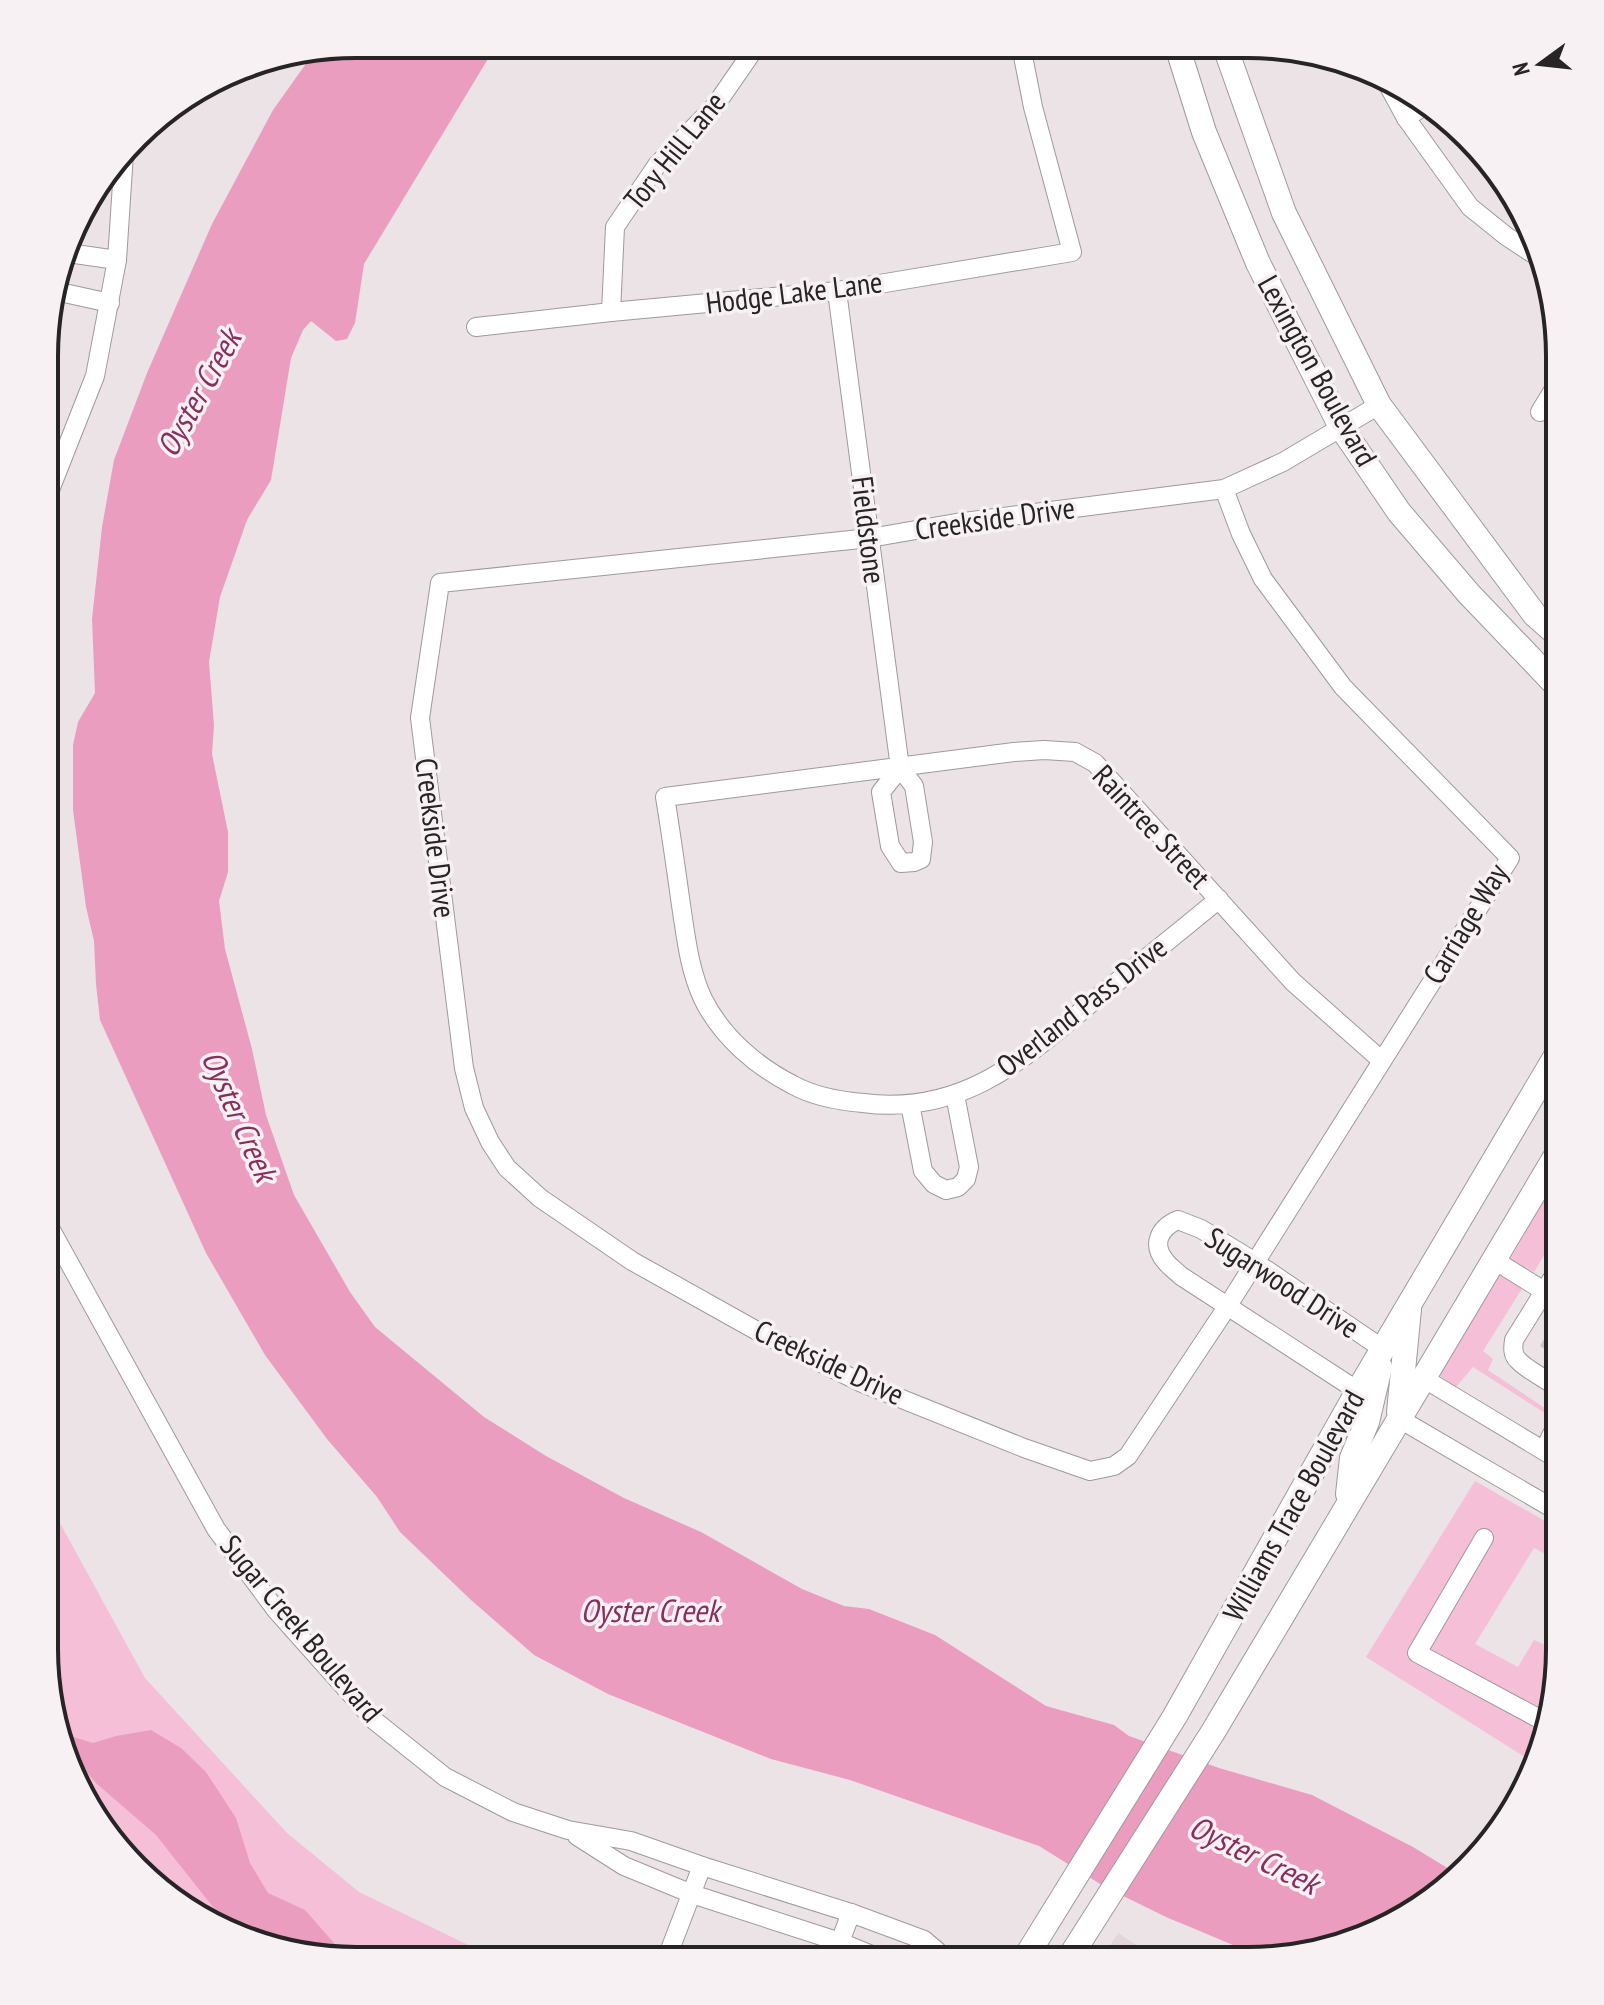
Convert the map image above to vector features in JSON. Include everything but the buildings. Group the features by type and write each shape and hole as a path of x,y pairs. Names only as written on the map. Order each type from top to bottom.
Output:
{"main road":[{"name":"Lexington Boulevard","path":"1181,58 1204,132 1258,263 1341,427 1399,512 1469,594 1546,674"},
{"name":"Lexington Boulevard","path":"1229,58 1284,213 1379,405 1535,615 1546,625"},
{"name":"Williams Trace Boulevard","path":"1032,1947 1175,1716 1410,1302 1546,1094"},
{"name":"Williams Trace Boulevard","path":"1077,1947 1213,1732 1546,1173"},
{"path":"1398,1418 1410,1302"},
{"path":"1347,1504 1352,1458 1367,1422 1383,1349"}],"street":[{"name":"Tory Hill Lane","path":"611,312 615,227 657,165 715,106 748,58"},
{"name":"Hodge Lake Lane","path":"476,327 837,291 1072,252 1033,107 1023,58"},
{"path":"1394,97 1406,118 1470,207 1526,249"},
{"path":"1406,118 1417,110"},
{"path":"58,470 95,376 117,260 123,169"},
{"path":"76,254 117,260"},
{"name":"Fieldstone","path":"837,291 900,768"},
{"path":"65,293 110,303"},
{"path":"1540,412 1546,402"},
{"name":"Creekside Drive","path":"1227,1307 1128,1456 1114,1466 1090,1471 862,1383 759,1332 632,1261 540,1198 507,1168 474,1108 464,1068 420,718 440,583 870,538 956,523 1224,489 1283,462 1379,405"},
{"name":"Carriage Way","path":"1224,489 1263,579 1343,687 1510,858 1227,1307"},
{"name":"Raintree Street","path":"665,797 1014,752 1075,752 1095,763 1293,982 1381,1060"},
{"name":"Overland Pass Drive","path":"665,797 690,963 703,1000 739,1048 768,1073 807,1092 840,1101 910,1104 955,1095 994,1078 1030,1053 1219,899"},
{"path":"910,1104 923,1171 934,1184 946,1190 958,1187 966,1179 969,1167 955,1095"},
{"name":"Sugarwood Drive","path":"1358,1391 1181,1276 1164,1261 1159,1251 1161,1231 1167,1224 1178,1220 1188,1223 1255,1262 1383,1349"},
{"name":"Sugar Creek Boulevard","path":"58,1243 216,1529 276,1610 375,1721 445,1777 513,1812 568,1830 631,1841 851,1913 924,1940 932,1947"},
{"path":"1494,1260 1544,1291"},
{"path":"1546,1288 1514,1340 1513,1353 1546,1379"},
{"path":"1423,1378 1546,1451"},
{"path":"1398,1418 1546,1504"},
{"path":"1484,1538 1417,1653 1538,1718"},
{"name":"Sugar Creek Boulevard","path":"568,1830 624,1866 692,1894 852,1947"},
{"path":"671,1947 702,1866"},
{"path":"838,1947 851,1913"}],"shaded area":[{"path":"1546,1198 1546,1252 1534,1272 1510,1259"},
{"path":"1495,1268 1523,1287 1483,1351 1493,1359 1488,1370 1546,1409 1546,1414 1473,1367 1456,1387 1436,1373"},
{"path":"1475,1481 1546,1522 1546,1554 1534,1548 1475,1644 1518,1667 1534,1640 1546,1645 1540,1707 1525,1757 1366,1657"},
{"path":"58,1520 145,1678 287,1833 359,1892 472,1947 336,1946 298,1941 260,1931 224,1916 174,1886 119,1831 81,1763 64,1707 58,1649"},
{"path":"1118,1933 1140,1947 1109,1947"}],"water":[{"name":"Oyster Creek","path":"356,58 489,58 364,264 355,323 347,339 336,341 311,321 303,330 291,358 271,480 247,520 220,597 209,662 214,725 212,754 228,832 228,872 219,901 225,949 266,1115 294,1195 350,1292 375,1327 484,1417 546,1456 624,1498 701,1532 802,1589 844,1606 869,1609 935,1635 1046,1706 1114,1725 1129,1736 1219,1768 1312,1795 1449,1869 1414,1897 1380,1916 1325,1937 1287,1944 1238,1947 1105,1887 1039,1846 850,1780 771,1759 608,1694 534,1655 400,1532 377,1497 327,1439 265,1355 206,1253 100,1020 94,941 86,907 73,810 73,745 78,722 95,693 92,619 102,527 114,460 147,373 212,224 273,110 307,63"},
{"path":"151,1730 181,1748 206,1772 236,1818 250,1863 268,1893 305,1910 337,1946 279,1937 224,1916 213,1907 156,1835 84,1769 71,1736 93,1743"}]}
